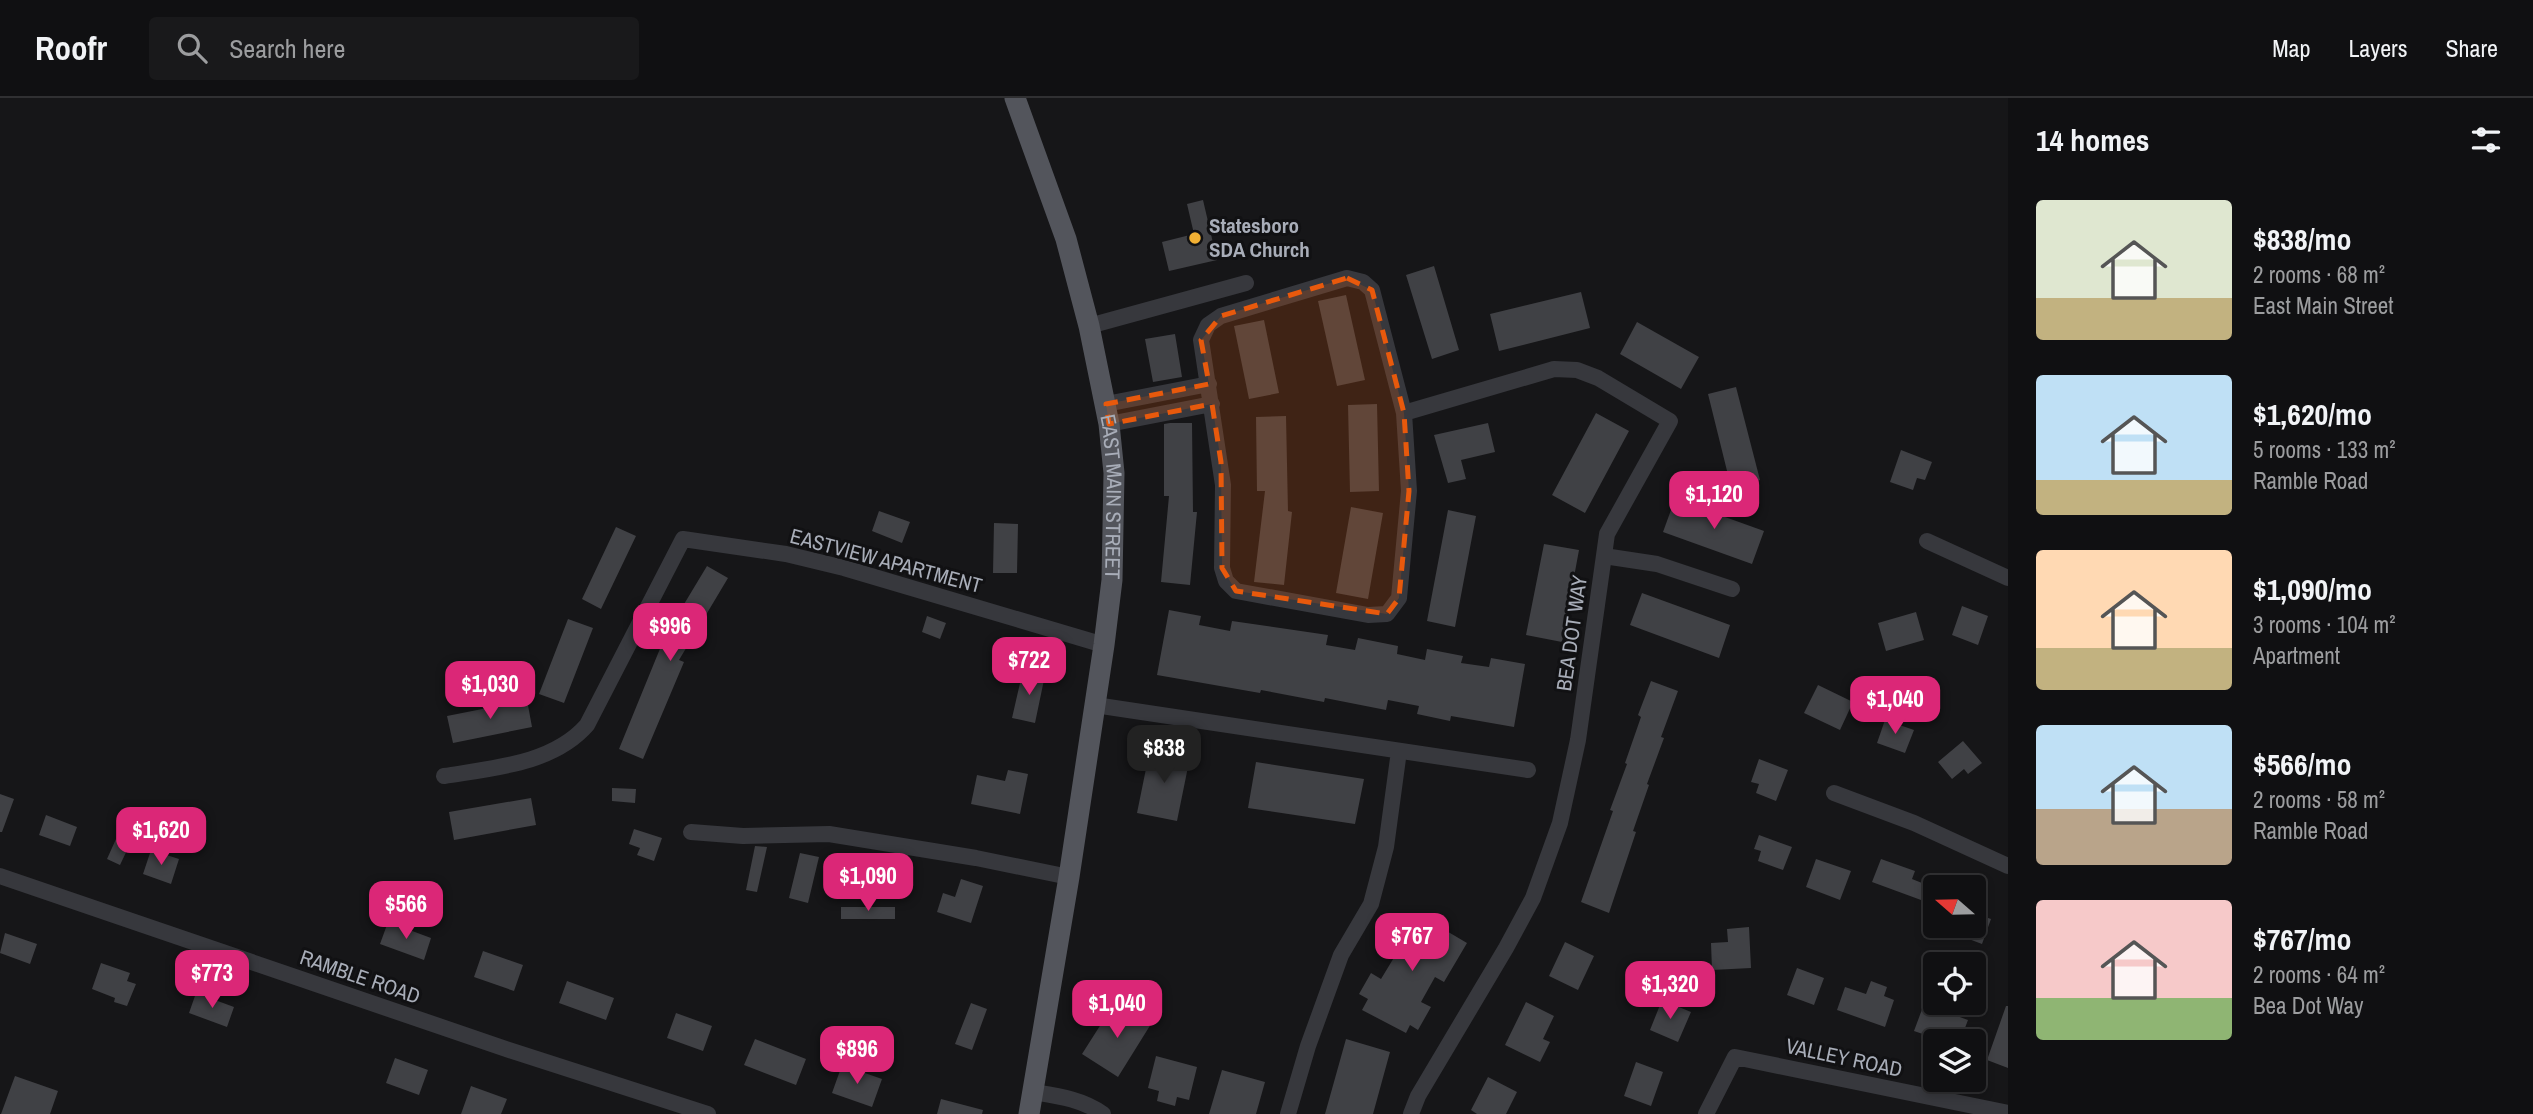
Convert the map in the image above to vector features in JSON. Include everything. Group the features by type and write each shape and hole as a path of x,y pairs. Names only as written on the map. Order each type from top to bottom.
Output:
{"main road":[{"name":"EAST MAIN STREET","path":"1015,98 1066,239 1089,326 1107,414 1114,473 1112,580 1104,645 1029,1114"}],"street":[{"path":"1347,278 1363,282 1372,290 1404,412 1409,491 1399,598 1387,614 1368,615 1236,591 1226,581 1222,568 1223,485 1209,384 1201,340 1209,325 1221,316 1347,278"},
{"path":"1089,326 1246,283"},
{"name":"BEA DOT WAY","path":"1404,412 1554,369 1566,369 1598,378 1670,421 1607,534 1578,740 1560,822 1533,898 1418,1096 1411,1114"},
{"path":"1107,414 1209,384"},
{"path":"1107,414 1212,404"},
{"name":"EASTVIEW APARTMENT","path":"444,776 497,768 547,754 574,740 587,725 683,539 786,554 844,568 1104,645"},
{"path":"1927,541 2008,578"},
{"path":"1604,556 1657,564 1732,589"},
{"path":"1095,705 1528,771"},
{"path":"1288,1114 1308,1046 1341,955 1371,904 1386,847 1399,751"},
{"path":"1834,793 1913,823 2008,866"},
{"path":"691,832 743,836 829,834 976,858 1069,877"},
{"name":"RAMBLE ROAD","path":"0,876 506,1049 708,1114"},
{"name":"VALLEY ROAD","path":"1706,1114 1735,1057 2008,1112"},
{"path":"1033,1092 1067,1098 1092,1106 1103,1114"}],"highlighted area":[{"path":"1347,278 1372,290 1404,413 1409,491 1399,598 1387,614 1236,591 1222,568 1221,462 1212,404 1109,424 1106,404 1209,384 1201,340 1221,316"}],"building":[{"name":"Statesboro SDA Church","path":"1203,200 1217,260 1169,271 1162,242 1194,234 1187,204"},
{"path":"1434,266 1459,350 1432,359 1406,275"},
{"path":"1581,292 1590,328 1499,351 1490,314"},
{"path":"1346,295 1365,380 1337,386 1318,301"},
{"path":"1264,320 1279,393 1249,399 1234,326"},
{"path":"1637,322 1699,357 1681,389 1620,354"},
{"path":"1175,334 1182,377 1153,382 1145,339"},
{"path":"1736,387 1760,480 1731,487 1708,394"},
{"path":"1377,404 1379,491 1350,492 1348,405"},
{"path":"1596,413 1629,431 1585,513 1552,495"},
{"path":"1286,416 1288,511 1292,512 1284,585 1254,582 1265,491 1257,491 1256,417"},
{"path":"1192,423 1193,512 1197,512 1190,585 1161,582 1169,496 1164,496 1164,424"},
{"path":"1488,423 1495,452 1461,460 1466,479 1448,483 1434,435"},
{"path":"1901,450 1932,462 1925,480 1917,478 1913,490 1890,482"},
{"path":"1675,499 1764,531 1752,564 1663,532"},
{"path":"1351,507 1383,513 1368,599 1336,593"},
{"path":"1448,510 1476,516 1455,627 1427,621"},
{"path":"879,511 910,522 902,543 872,531"},
{"path":"994,523 1018,524 1017,573 993,573"},
{"path":"616,527 636,536 601,609 582,599"},
{"path":"1544,544 1579,550 1562,642 1526,635"},
{"path":"707,566 728,578 679,660 684,662 643,759 619,749 666,634"},
{"path":"1642,593 1730,625 1719,658 1630,625"},
{"path":"1962,606 1988,616 1978,645 1952,635"},
{"path":"1169,610 1201,616 1199,625 1230,631 1232,621 1328,635 1326,645 1355,650 1358,638 1398,646 1397,654 1425,660 1427,649 1463,656 1461,663 1489,667 1491,658 1525,664 1514,727 1451,716 1450,721 1417,714 1419,706 1388,700 1386,710 1325,698 1324,702 1157,675"},
{"path":"1916,612 1924,640 1886,651 1878,623"},
{"path":"927,616 946,623 940,639 922,632"},
{"path":"568,619 593,628 564,703 539,694"},
{"path":"1023,670 1045,675 1035,723 1012,718"},
{"path":"1651,681 1678,691 1661,737 1664,738 1647,784 1649,785 1633,831 1636,832 1609,913 1581,902 1613,811 1610,810 1627,764 1625,763 1641,717 1638,715"},
{"path":"1818,685 1853,702 1840,730 1804,713"},
{"path":"527,700 532,727 453,743 447,716"},
{"path":"1885,720 1914,730 1905,753 1877,743"},
{"path":"1963,741 1982,763 1968,774 1964,769 1952,779 1938,762"},
{"path":"1150,749 1190,757 1177,821 1137,813"},
{"path":"1759,759 1788,770 1776,801 1756,793 1759,784 1751,782"},
{"path":"1256,762 1364,779 1355,824 1248,808"},
{"path":"1008,770 1028,774 1020,814 971,804 977,775 1005,781"},
{"path":"612,788 636,789 635,803 612,801"},
{"path":"0,794 14,799 2,832 0,832"},
{"path":"531,798 536,825 454,840 449,812"},
{"path":"46,815 77,827 70,846 39,835"},
{"path":"634,829 662,838 654,861 637,855 640,848 629,844"},
{"path":"1759,835 1792,847 1783,870 1758,861 1761,851 1754,849"},
{"path":"116,839 129,846 120,865 107,859"},
{"path":"755,846 767,847 757,892 746,890"},
{"path":"151,850 179,859 171,884 143,874"},
{"path":"800,853 819,857 808,903 789,898"},
{"path":"1816,859 1851,871 1840,900 1806,887"},
{"path":"1881,859 1915,871 1912,879 1923,883 1923,895 1921,900 1872,882"},
{"path":"961,879 983,886 971,923 937,912 943,893 955,897"},
{"path":"841,907 895,907 895,919 841,919"},
{"path":"1416,913 1467,943 1444,982 1435,977 1421,1002 1431,1007 1418,1030 1410,1025 1406,1033 1362,1010 1368,999 1359,994 1371,973 1381,979 1401,946 1391,940 1403,920 1409,924"},
{"path":"1986,917 1991,919 1986,933"},
{"path":"388,922 431,938 424,960 380,944"},
{"path":"1749,927 1751,968 1712,970 1711,943 1728,942 1727,929"},
{"path":"5,933 37,944 30,964 0,953"},
{"path":"1966,938 1984,938 1982,944"},
{"path":"1565,942 1594,956 1578,990 1549,976"},
{"path":"483,951 523,965 514,991 474,977"},
{"path":"101,963 130,973 127,981 136,984 127,1006 92,989"},
{"path":"1797,968 1824,978 1814,1005 1787,995"},
{"path":"567,981 614,998 606,1020 559,1003"},
{"path":"1871,981 1887,987 1884,996 1894,1000 1885,1027 1837,1010 1845,987 1866,994"},
{"path":"196,993 234,1007 227,1027 189,1013"},
{"path":"1662,1000 1691,1012 1678,1042 1650,1030"},
{"path":"1526,1002 1554,1016 1543,1039 1550,1042 1540,1062 1505,1045"},
{"path":"971,1003 987,1009 972,1050 955,1044"},
{"path":"1122,1005 1151,1024 1118,1077 1082,1054 1110,1010 1116,1013"},
{"path":"2008,1006 2008,1068 1987,1060"},
{"path":"1923,1007 1923,1015 1954,1015 1968,1020 1965,1029 1923,1029 1923,1034 1914,1031"},
{"path":"676,1013 712,1026 703,1051 667,1038"},
{"path":"755,1039 806,1059 796,1085 744,1065"},
{"path":"1346,1039 1390,1052 1373,1114 1325,1114"},
{"path":"1156,1056 1197,1067 1189,1100 1177,1097 1175,1106 1157,1101 1159,1091 1148,1088"},
{"path":"395,1058 428,1070 419,1095 386,1083"},
{"path":"1636,1062 1663,1072 1651,1106 1624,1096"},
{"path":"842,1065 882,1079 872,1107 832,1093"},
{"path":"1222,1070 1265,1082 1256,1114 1209,1114"},
{"path":"15,1076 58,1091 50,1114 1,1114"},
{"path":"1488,1077 1517,1092 1506,1114 1477,1114 1471,1110"},
{"path":"471,1086 507,1099 501,1114 461,1114"},
{"path":"941,1099 983,1110 982,1114 937,1114"}],"place":[{"name":"Statesboro SDA Church","path":"1195,238"}]}
